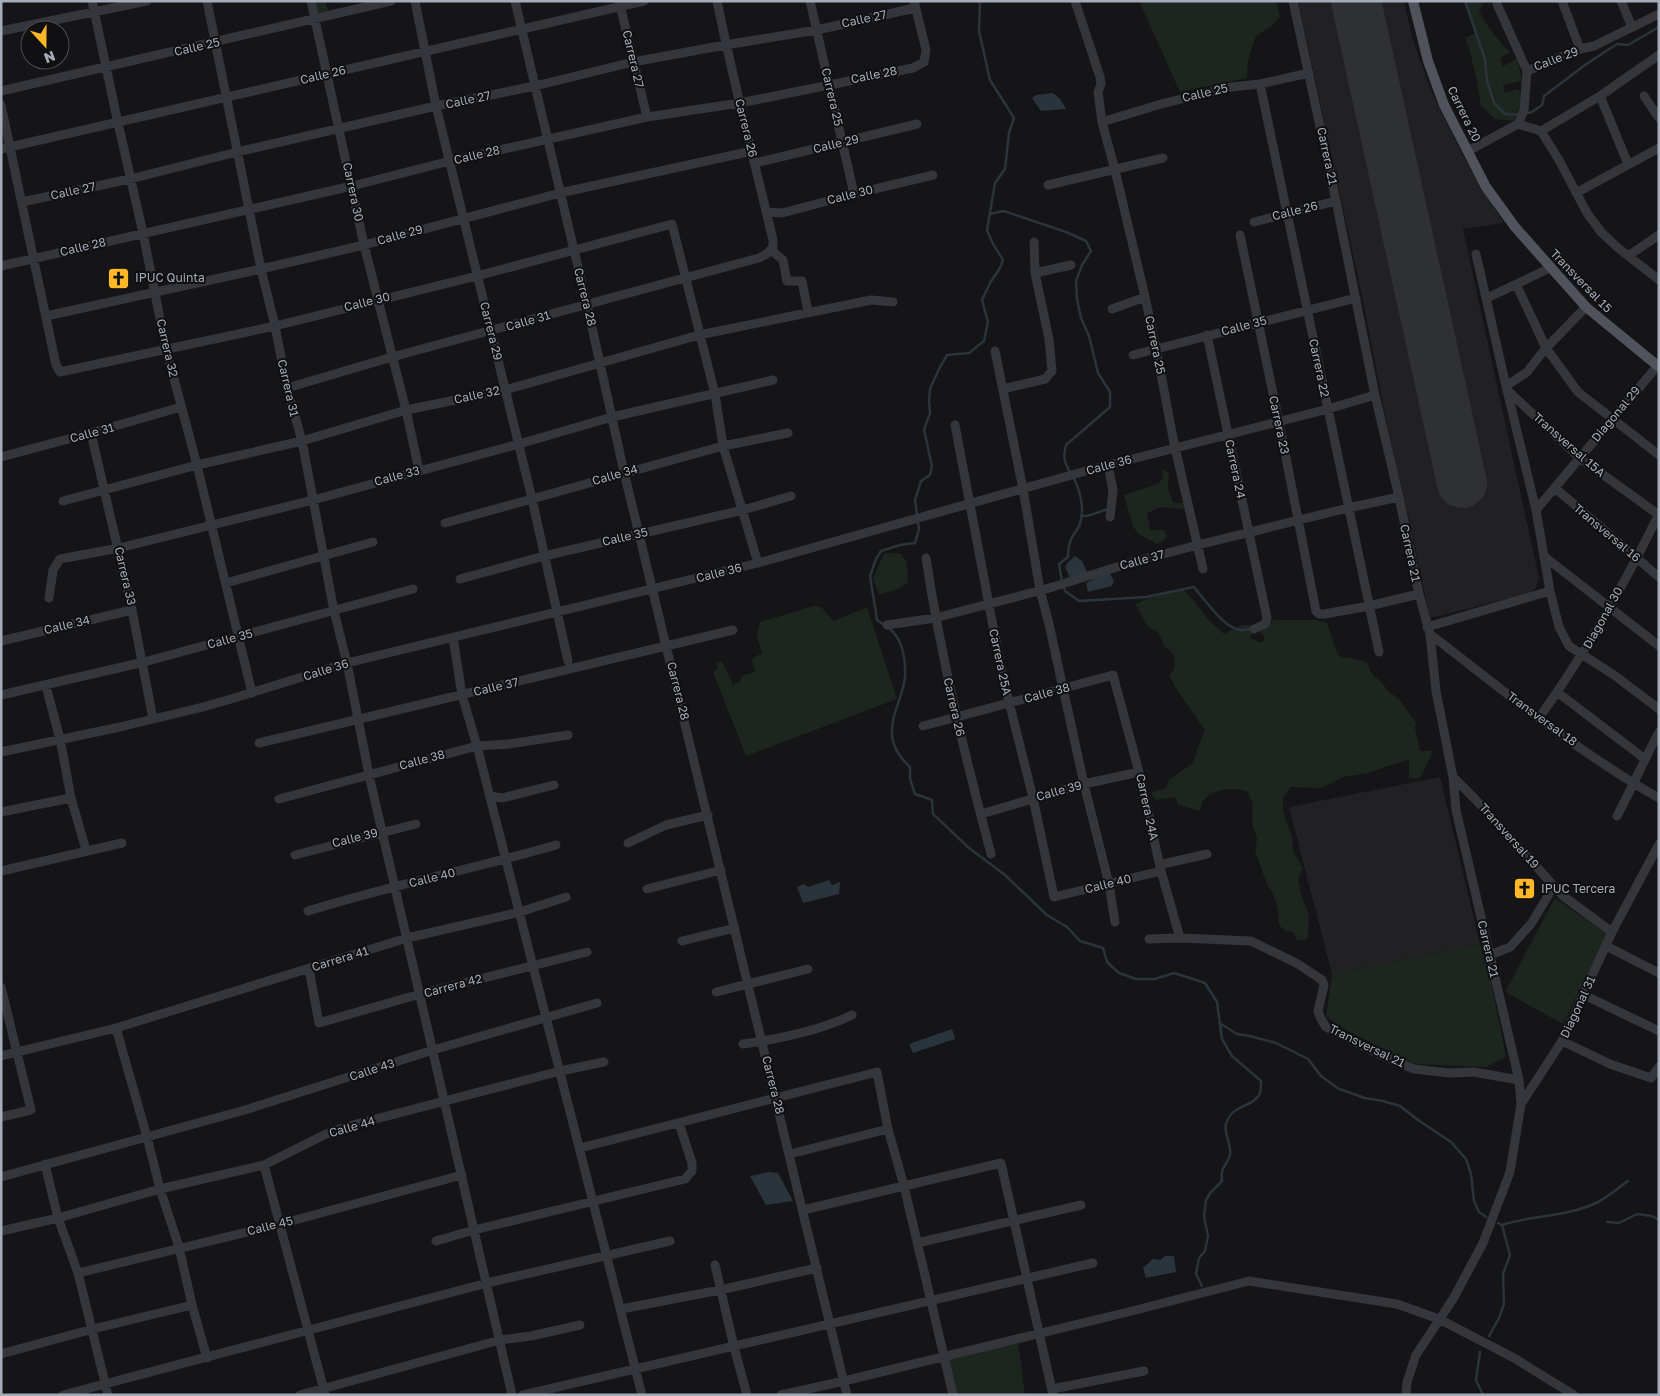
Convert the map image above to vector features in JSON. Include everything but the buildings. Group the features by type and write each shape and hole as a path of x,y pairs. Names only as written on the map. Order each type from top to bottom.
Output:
{"main road":[{"name":"Carrera 20","path":"1413,1 1428,61 1444,105 1486,187 1514,227"},
{"name":"Transversal 15","path":"1514,227 1586,307 1658,366"}],"street":[{"name":"Carrera 32","path":"92,1 143,233 166,349 197,465 252,693"},
{"path":"1,31 146,1"},
{"name":"Carrera 31","path":"207,1 261,270 275,326 287,388 302,441 334,611 347,663 369,775 512,1395"},
{"name":"Carrera 30","path":"311,1 364,245 406,410 418,470"},
{"name":"Calle 25","path":"1,91 391,1"},
{"name":"Carrera 29","path":"415,1 436,106 519,444 568,661"},
{"name":"Carrera 28","path":"515,1 601,363 624,472 847,1395"},
{"name":"Calle 26","path":"6,147 522,30 620,3 644,1"},
{"name":"Carrera 26","path":"716,1 773,240 773,247 770,251"},
{"name":"Carrera 25","path":"810,1 854,194"},
{"name":"Carrera 25","path":"1075,1 1100,77 1101,84 1098,92 1102,122 1145,297 1203,569"},
{"name":"Carrera 21","path":"1294,1 1375,395 1419,594 1429,630 1436,692 1454,777 1456,810 1519,1080 1521,1104"},
{"path":"1562,1 1580,49"},
{"path":"1620,1 1632,27"},
{"name":"Carrera 27","path":"620,3 647,117"},
{"path":"1497,4 1527,71"},
{"name":"Calle 27","path":"22,202 130,179 237,152 436,106 535,86 633,62 817,30 914,5"},
{"name":"Calle 28","path":"1,266 647,117 740,103 912,68 924,62 926,50 914,5"},
{"name":"Calle 29","path":"1518,124 1524,110 1527,71 1580,49 1594,46 1659,14"},
{"path":"1541,131 1600,96 1659,55"},
{"name":"Calle 25","path":"1102,122 1161,104 1231,87 1260,84 1309,73"},
{"name":"Carrera 22","path":"1260,84 1379,652"},
{"path":"1600,96 1628,164"},
{"path":"1644,96 1659,118"},
{"path":"1,105 6,147 22,202 46,316"},
{"name":"Calle 29","path":"755,163 917,124"},
{"path":"1468,151 1518,124 1541,131 1559,160 1587,213 1601,232 1616,247 1659,280"},
{"path":"1576,193 1659,148"},
{"name":"Calle 29","path":"46,316 261,270 560,193 752,151"},
{"path":"1048,185 1163,158"},
{"name":"Calle 30","path":"766,212 782,213 933,175"},
{"name":"Calle 26","path":"1254,222 1336,202"},
{"name":"Calle 30","path":"46,316 57,367 62,372 275,326 377,299 477,276 671,224 684,278"},
{"path":"1628,256 1659,234"},
{"name":"Carrera 23","path":"1240,236 1316,611 1322,615 1369,606"},
{"path":"1003,389 1045,379 1052,371 1049,339 1035,273 1034,242"},
{"path":"770,251 783,260 787,281 802,281 808,312"},
{"name":"Calle 31","path":"287,388 392,357 759,258 770,251"},
{"path":"1476,254 1536,510 1550,591 1559,627 1569,646 1659,709"},
{"path":"1035,273 1070,265"},
{"path":"1487,298 1550,268"},
{"path":"684,278 715,394 723,446 758,563"},
{"path":"1516,284 1546,348 1578,392 1659,455"},
{"path":"1112,309 1145,297"},
{"name":"Calle 35","path":"1133,355 1356,298"},
{"name":"Calle 32","path":"63,501 197,465 302,441 406,410 505,390 699,335 871,300 893,302"},
{"path":"1506,388 1527,372 1546,348 1586,307"},
{"name":"Carrera 24","path":"1208,335 1267,618 1265,624 1254,629"},
{"path":"994,351 1063,689 1115,922"},
{"name":"Diagonal 29","path":"1536,510 1658,366"},
{"name":"Calle 33","path":"49,598 53,570 60,559 119,548 313,500 612,417 773,380"},
{"name":"Transversal 15A","path":"1506,388 1580,458 1659,515"},
{"name":"Calle 36","path":"1,752 232,700 347,663 758,563 1093,469 1279,422 1375,395"},
{"name":"Calle 31","path":"1,456 181,407"},
{"name":"Carrera 25A","path":"955,425 988,604 1054,898"},
{"name":"Carrera 33","path":"91,433 144,662 153,719"},
{"name":"Calle 34","path":"445,523 723,446 788,433"},
{"path":"1108,465 1113,490 1110,517"},
{"name":"Transversal 16","path":"1555,488 1659,577"},
{"name":"Calle 35","path":"460,579 544,556 743,510 791,496"},
{"name":"Calle 37","path":"887,625 935,618 1043,590 1133,562 1198,545 1399,497"},
{"name":"Diagonal 30","path":"1539,718 1583,654 1608,607 1638,558 1659,515"},
{"path":"226,583 373,542"},
{"path":"1545,557 1659,646"},
{"name":"Carrera 26","path":"926,558 935,618 956,718 991,854"},
{"name":"Calle 35","path":"1,695 144,662 413,589"},
{"path":"1429,630 1550,591"},
{"path":"1369,606 1419,594"},
{"name":"Calle 34","path":"1,641 132,610"},
{"name":"Calle 37","path":"259,744 733,630"},
{"name":"Transversal 18","path":"1429,630 1539,718 1634,784 1659,798"},
{"path":"453,638 462,695 520,912 642,1395"},
{"name":"Calle 38","path":"923,726 1113,675"},
{"name":"Carrera 24A","path":"1113,675 1139,772 1160,869 1180,938"},
{"path":"46,686 60,739 71,798 86,850"},
{"path":"1558,692 1644,759"},
{"path":"1617,816 1659,732"},
{"name":"Calle 38","path":"279,799 477,746 509,744 568,735"},
{"name":"Calle 39","path":"980,814 1084,784 1139,772"},
{"name":"Transversal 19","path":"1454,777 1563,896 1612,932"},
{"path":"490,796 502,798 554,786"},
{"path":"1,812 71,798"},
{"path":"628,843 666,825 708,814"},
{"name":"Calle 39","path":"295,855 416,824"},
{"path":"1,871 122,843"},
{"name":"Diagonal 31","path":"1406,1395 1407,1382 1416,1355 1454,1299 1484,1243 1510,1172 1521,1104 1562,1041 1612,932 1656,855 1659,844"},
{"name":"Calle 40","path":"308,912 351,898 556,845"},
{"name":"Calle 40","path":"1054,898 1160,869 1163,864 1207,854"},
{"path":"647,889 721,870"},
{"path":"1490,955 1510,947 1515,942 1531,924 1554,886"},
{"name":"Carrera 41","path":"1,1056 116,1028 407,938 520,912 566,897"},
{"path":"682,941 735,928"},
{"name":"Transversal 21","path":"1149,939 1180,938 1251,942 1298,964 1322,980 1324,985 1318,1011 1326,1027 1379,1054 1414,1069 1449,1073 1474,1072 1519,1080"},
{"path":"1606,946 1659,973"},
{"name":"Carrera 42","path":"309,969 319,1023 420,994 587,952"},
{"path":"716,992 808,970"},
{"path":"1,987 31,1110 1,1117"},
{"path":"1584,995 1659,1031"},
{"name":"Calle 43","path":"1,1176 245,1110 433,1050 597,1003"},
{"path":"743,1044 762,1042 832,1025 852,1015"},
{"path":"116,1028 160,1189 179,1247 192,1305 207,1358"},
{"path":"1562,1041 1610,1064 1652,1077 1659,1067"},
{"name":"Calle 44","path":"1,1231 58,1218 160,1189 264,1165 324,1135 345,1128 560,1071 604,1062"},
{"path":"580,1148 877,1072 888,1130 904,1186 953,1395"},
{"path":"436,1241 685,1179 692,1171 692,1164 679,1123"},
{"path":"790,1154 888,1130"},
{"path":"803,1210 1001,1163 1053,1392 1144,1372"},
{"path":"45,1164 58,1218 78,1272 108,1395"},
{"path":"264,1165 324,1392"},
{"name":"Calle 45","path":"78,1272 280,1224 462,1175"},
{"path":"917,1243 1081,1205"},
{"path":"63,1395 486,1283 670,1241"},
{"path":"523,1395 1094,1263"},
{"path":"715,1265 747,1395"},
{"path":"621,1309 720,1290 817,1268"},
{"path":"781,1395 1039,1334 1249,1281 1397,1304 1439,1320 1514,1358 1574,1395"},
{"path":"1,1354 192,1305"},
{"path":"300,1395 324,1392 500,1340 532,1336 580,1325"}],"shaded area":[{"path":"308,1 325,1 329,14 317,17"},
{"path":"1139,1 1276,1 1280,17 1271,27 1257,35 1248,61 1247,78 1180,92"},
{"path":"1298,1 1404,1 1412,37 1431,91 1464,158 1504,223 1463,229 1539,578 1536,588 1530,593 1430,618 1389,435 1361,291"},
{"path":"1465,1 1484,1 1479,11 1493,33 1510,52 1500,58 1503,66 1517,59 1522,81 1503,85 1505,93 1519,89 1522,102 1513,121 1495,119 1481,106 1477,81 1465,38 1476,33"},
{"path":"1053,93 1060,99 1066,109 1041,111 1032,98 1036,95"},
{"path":"1162,469 1169,473 1168,489 1173,502 1184,503 1185,509 1161,507 1147,513 1150,530 1164,530 1167,536 1157,544 1138,534 1133,526 1124,495 1157,484 1163,479"},
{"path":"884,553 899,553 907,562 908,582 900,588 879,595 873,578"},
{"path":"1075,556 1082,561 1088,574 1070,578 1065,567"},
{"path":"1108,571 1114,581 1112,586 1088,592 1086,583"},
{"path":"1184,590 1209,620 1224,634 1242,625 1250,625 1252,633 1250,638 1262,643 1265,638 1260,631 1274,620 1316,620 1327,623 1337,653 1342,658 1346,657 1367,662 1372,674 1388,691 1400,700 1416,723 1415,728 1420,751 1433,751 1420,778 1409,778 1409,760 1368,773 1343,777 1321,788 1291,787 1283,798 1283,811 1292,838 1293,850 1303,869 1298,879 1309,915 1308,937 1305,940 1297,940 1293,932 1285,931 1279,925 1275,899 1268,887 1255,851 1257,839 1252,823 1253,803 1247,791 1229,789 1210,794 1202,803 1200,811 1178,805 1176,797 1155,800 1151,792 1166,788 1169,780 1193,763 1205,730 1177,690 1169,675 1174,670 1173,654 1165,648 1158,632 1148,627 1135,604 1151,597"},
{"path":"813,606 821,607 834,621 867,607 897,699 746,756 713,671 718,669 716,663 722,661 733,685 741,681 741,676 755,672 752,659 762,653 757,636 760,622"},
{"path":"1440,777 1480,944 1332,974 1289,807"},
{"path":"829,880 832,885 840,882 839,894 803,903 797,887 804,884 808,887"},
{"path":"1555,898 1607,934 1563,1024 1505,992"},
{"path":"1480,944 1489,971 1506,1057 1486,1067 1415,1064 1347,1031 1326,1017 1332,974"},
{"path":"952,1029 955,1039 913,1053 909,1044"},
{"path":"769,1172 778,1173 793,1201 766,1205 750,1176"},
{"path":"1165,1256 1174,1256 1176,1272 1146,1278 1143,1268 1153,1259 1160,1260"},
{"path":"1018,1341 1025,1395 955,1395 947,1357"}],"waterway":[{"path":"884,625 877,620 870,576 881,551 915,543 919,529 915,500 921,481 930,475 932,466 924,430 930,413 930,389 947,355 969,353 984,341 988,322 982,300 1003,260 987,230 995,183 1005,169 1009,133 1014,118 990,80 979,31 980,1"},
{"path":"1465,1 1485,59 1487,81 1494,103 1505,114 1519,115"},
{"path":"1524,114 1532,112 1542,105 1544,96 1617,44 1628,45 1659,27"},
{"path":"990,214 1004,211 1066,232 1086,241 1091,251 1082,265 1076,281 1077,299 1098,373 1110,392 1110,407 1066,445 1065,459 1070,472"},
{"path":"1062,582 1059,564 1068,557 1070,542 1080,525 1082,512 1078,487 1073,477"},
{"path":"1081,516 1088,516 1109,509"},
{"path":"1064,587 1065,591 1079,601 1146,597 1194,587 1227,624 1240,630 1252,629"},
{"path":"889,628 898,638 903,650 905,670 904,684 893,719 892,739 903,760 910,767 910,779 915,794 932,800 933,814 969,848 1005,875 1047,915 1067,927 1080,941 1103,948 1107,962 1119,973 1136,979 1155,979 1174,973 1205,983 1217,1002 1222,1039 1232,1056 1261,1081 1260,1092 1257,1098 1233,1112 1225,1127 1230,1155 1223,1169 1222,1181 1206,1200 1204,1216 1208,1236 1205,1251 1199,1258 1196,1274 1202,1286"},
{"path":"1221,1024 1237,1034 1276,1043 1308,1059 1321,1076 1339,1089 1365,1098 1400,1106 1451,1142 1466,1159 1471,1174 1474,1201 1479,1212 1486,1217"},
{"path":"1502,1225 1585,1208 1604,1198 1628,1181"},
{"path":"1607,1222 1619,1223 1637,1214 1652,1216 1659,1220"},
{"path":"1489,1336 1504,1304 1503,1274 1510,1255 1502,1225 1498,1223"},
{"path":"1480,1352 1476,1380 1483,1395"}],"runway":[{"path":"1356,1 1462,483"}],"place":[{"name":"IPUC Quinta","path":"119,278"},
{"name":"IPUC Tercera","path":"1525,889"}]}
